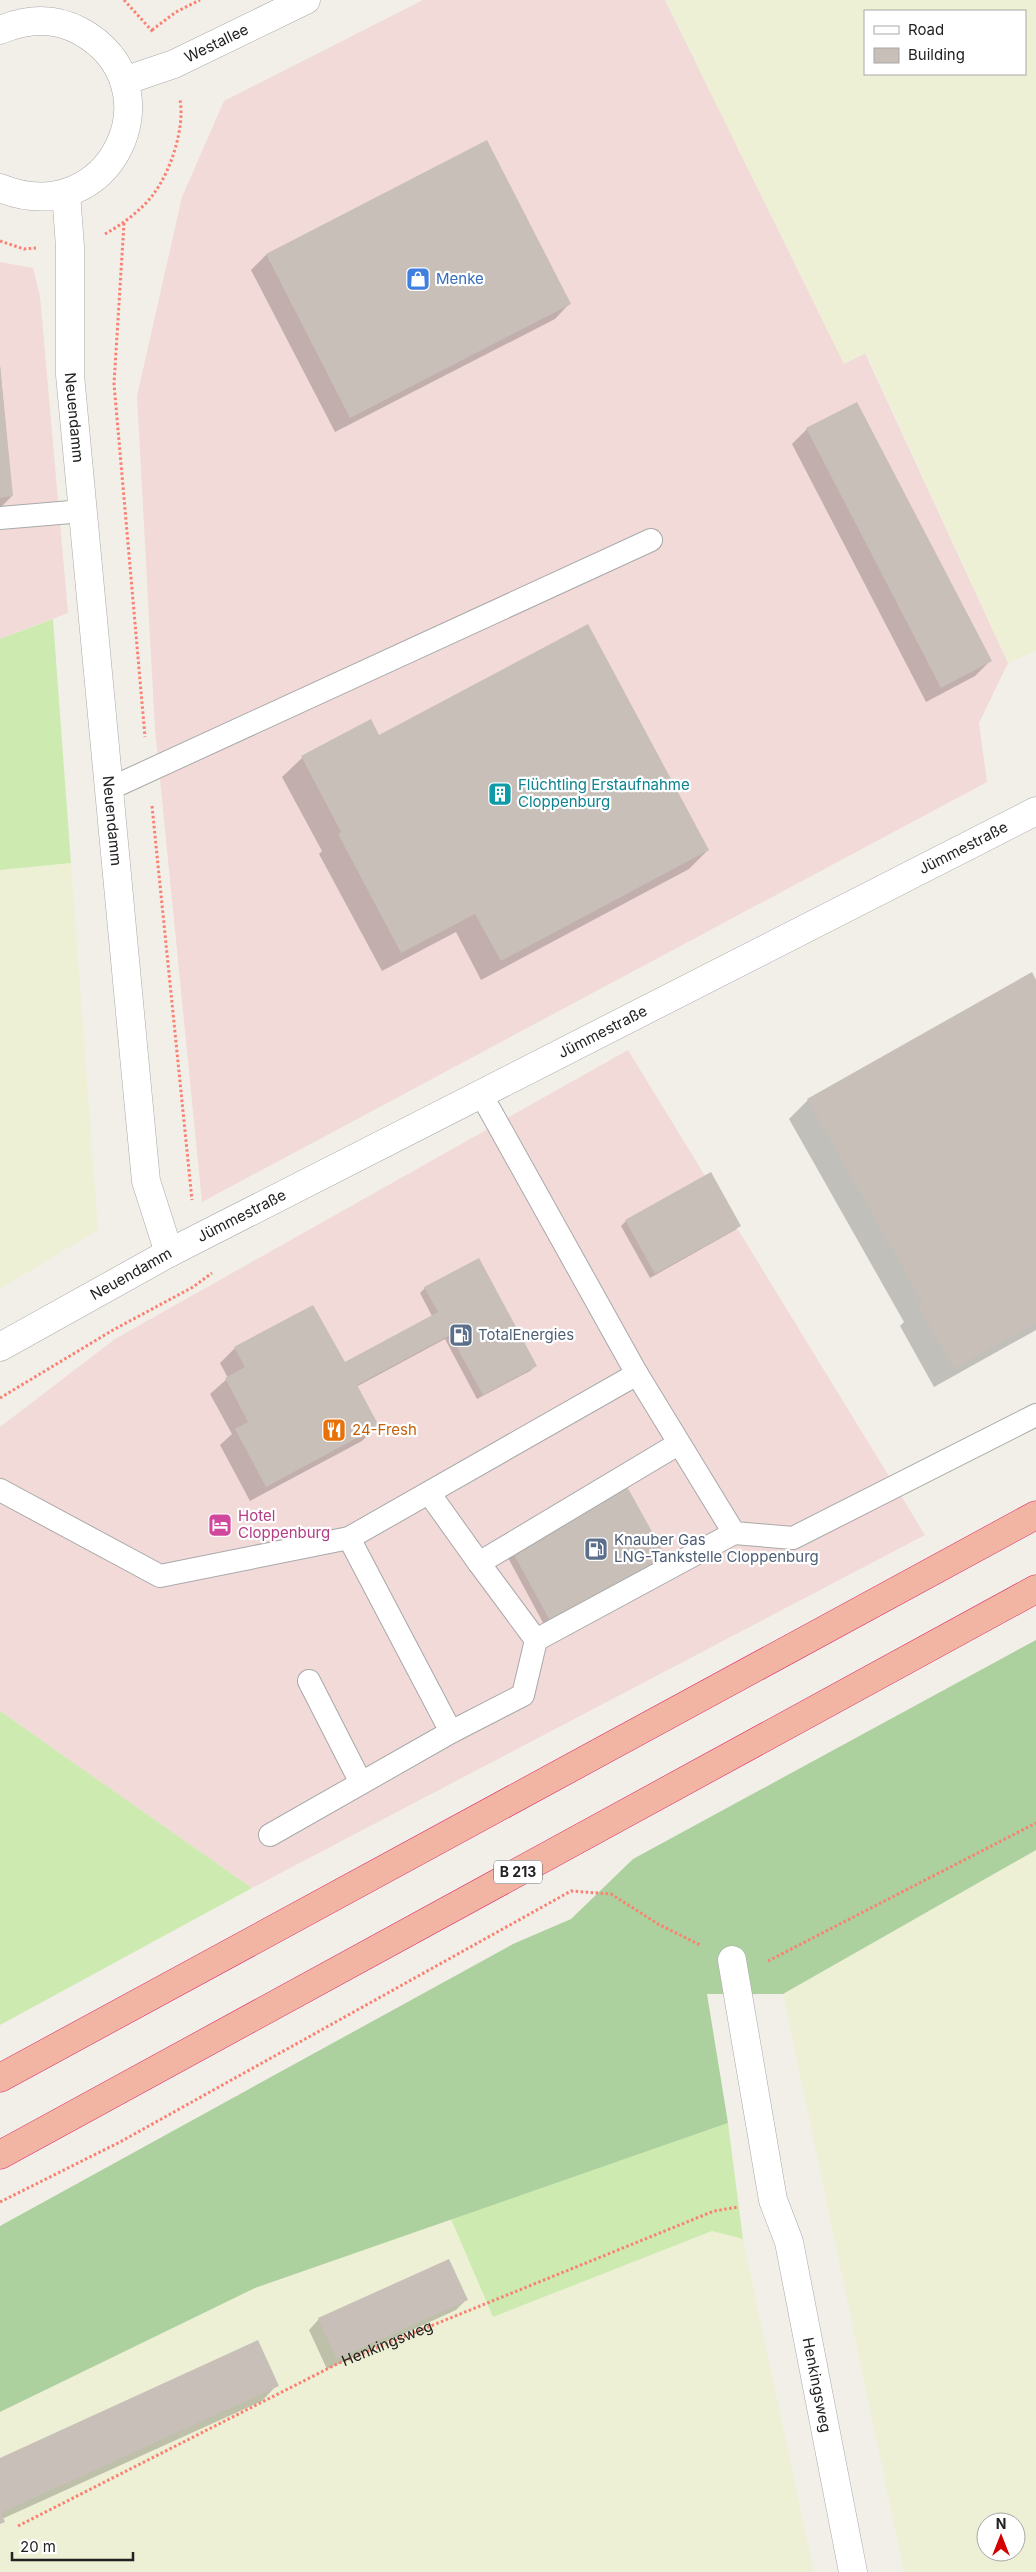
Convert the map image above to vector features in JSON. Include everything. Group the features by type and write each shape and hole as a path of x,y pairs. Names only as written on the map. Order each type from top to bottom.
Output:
{"highway":[{"path":"0,2078 1036,1515"},
{"name":"B 213","path":"0,2155 1036,1589"}],"street":[{"name":"Westallee","path":"124,81 174,64 306,0"},
{"path":"0,30 43,10 94,39 112,58 124,81 128,109 124,137 111,162 91,181 66,193 42,198 17,195 0,188"},
{"name":"Neuendamm","path":"0,1347 168,1253 146,1181 70,374 70,248 66,193"},
{"name":"Jümmestraße","path":"168,1253 1036,811"},
{"name":"Henkingsweg","path":"732,1960 773,2200 789,2242 853,2572"}],"lane":[{"path":"0,518 83,511"},
{"path":"109,789 651,540"},
{"path":"480,1094 637,1374 734,1533"},
{"path":"0,1490 160,1576 350,1538 637,1374"},
{"path":"270,1835 451,1732 523,1695 536,1640 734,1533 793,1538 1036,1415"},
{"path":"479,1563 678,1444"},
{"path":"429,1493 536,1640"},
{"path":"350,1538 451,1732"},
{"path":"308,1681 361,1783"}],"path":[{"path":"152,30 176,12 200,0"},
{"path":"124,223 114,384 148,772 190,1178"},
{"path":"0,1398 113,1330 193,1287"},
{"path":"0,2202 120,2142 571,1892 611,1894 658,1924 732,1960 755,1968 1036,1823"},
{"name":"Henkingsweg","path":"18,2526 337,2364 714,2211 773,2200"}],"shaded area":[{"path":"423,0 665,0 844,363 865,353 1008,663 979,723 987,782 202,1202 155,729 137,396 182,197 224,101"},
{"path":"0,262 33,268 40,296 68,613 0,639"},
{"path":"628,1050 925,1535 252,1888 0,1711 0,1427 115,1339"}],"green space":[{"path":"665,0 1036,0 1036,651 1008,663 866,353 844,364"},
{"path":"53,619 71,863 0,870 0,639"},
{"path":"71,863 98,1230 0,1289 0,870"},
{"path":"1036,1640 1036,1850 783,1994 707,1994 728,2123 255,2288 0,2412 0,2226 513,1944 571,1919 633,1859"},
{"path":"0,1711 252,1888 0,2025"},
{"path":"1036,1850 1036,2572 904,2572 783,1994"},
{"path":"728,2123 743,2239 712,2231 493,2317 451,2219"},
{"path":"451,2219 493,2317 712,2231 743,2239 814,2572 0,2572 0,2412 254,2288"}],"building":[{"name":"Menke","path":"487,140 571,304 350,418 266,254"},
{"path":"0,366 13,496 0,498"},
{"path":"857,402 992,661 941,688 806,428"},
{"name":"Flüchtling Erstaufnahme Cloppenburg","path":"588,624 709,850 501,961 475,914 401,953 338,834 341,832 301,756 371,719 379,735"},
{"path":"1032,972 1036,980 1036,1323 954,1369 918,1306 923,1303 807,1099"},
{"path":"711,1172 741,1226 655,1274 625,1220"},
{"path":"479,1258 537,1366 483,1395 450,1335 357,1385 379,1426 266,1487 235,1429 248,1422 225,1378 245,1367 234,1347 313,1305 345,1362 438,1312 424,1287"},
{"path":"619,1472 676,1575 560,1639 503,1535"},
{"path":"449,2259 468,2300 337,2359 318,2318"},
{"path":"258,2340 279,2386 1,2513 5,2522 0,2524 0,2458"}],"place":[{"name":"Menke","path":"418,279"},
{"name":"Flüchtling Erstaufnahme Cloppenburg","path":"500,794"},
{"name":"TotalEnergies","path":"461,1335"},
{"name":"24-Fresh","path":"334,1430"},
{"name":"Hotel Cloppenburg","path":"220,1525"},
{"name":"Knauber Gas LNG-Tankstelle Cloppenburg","path":"596,1549"}]}
